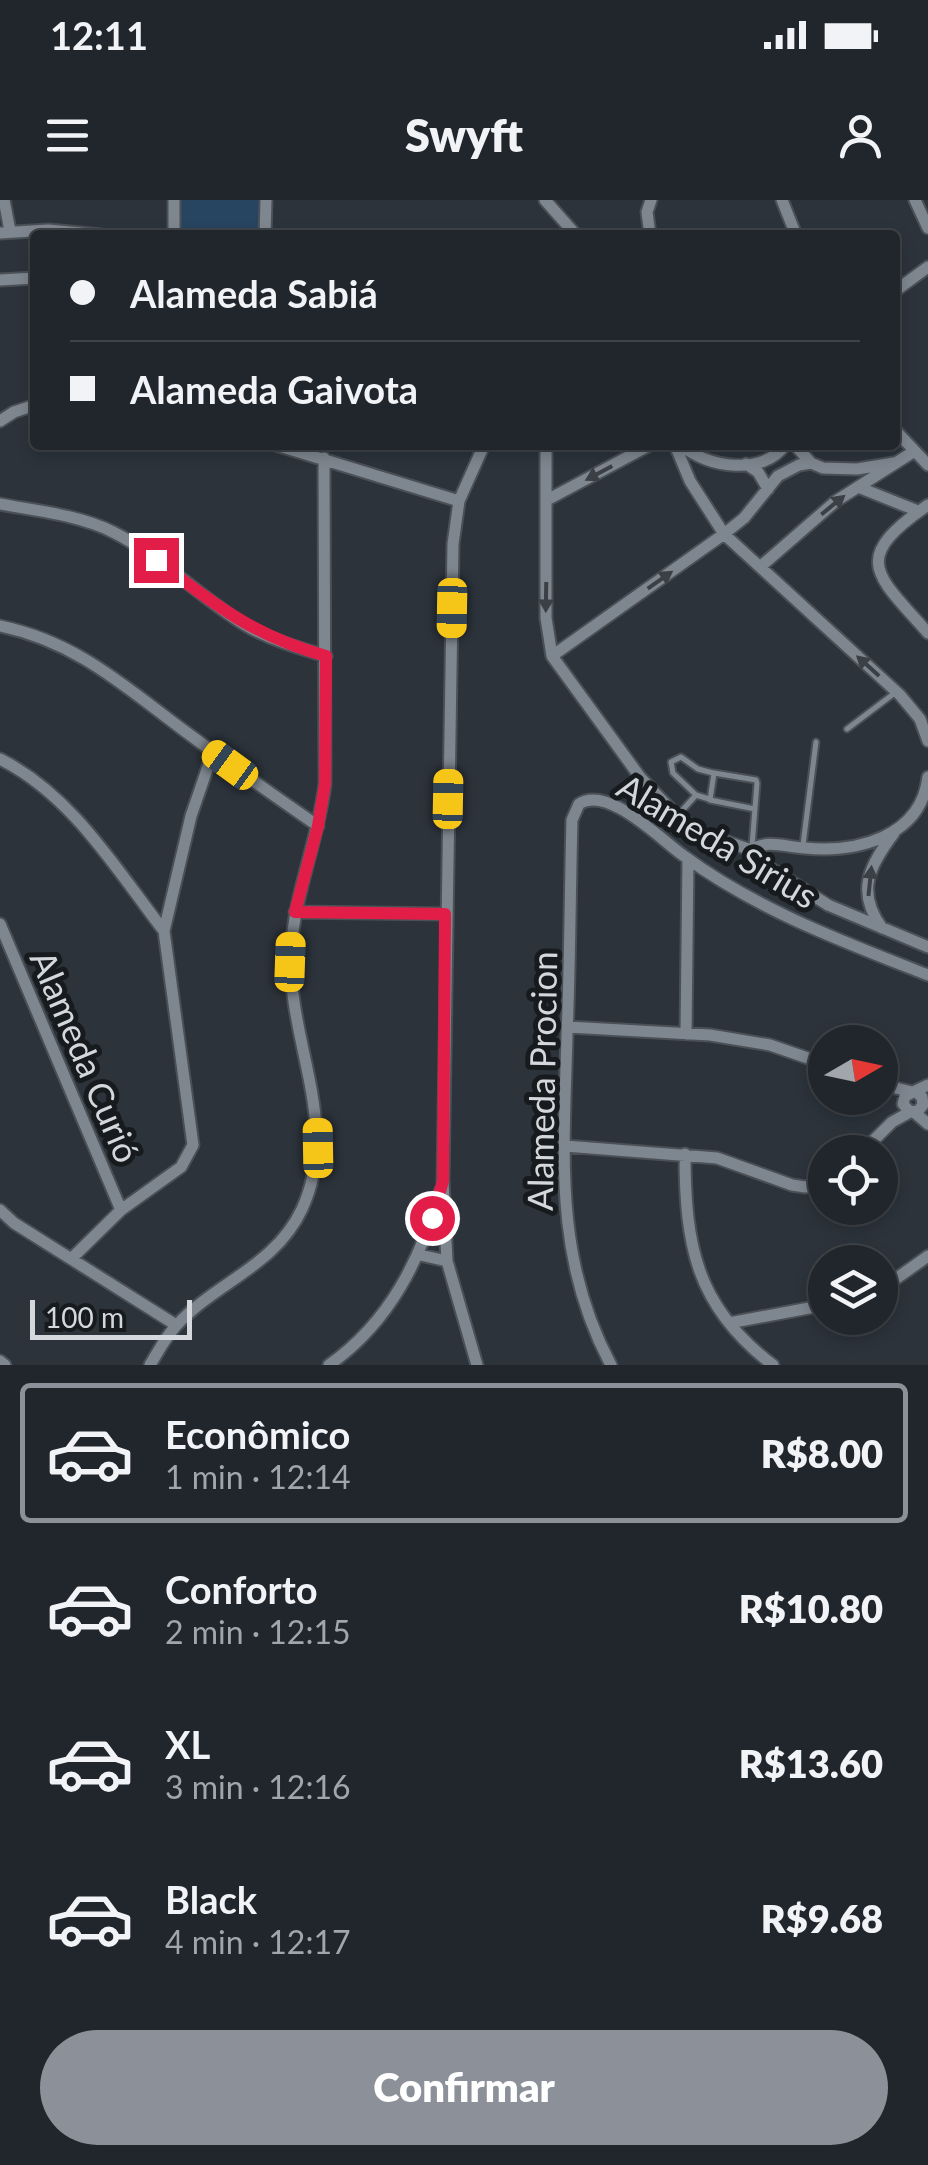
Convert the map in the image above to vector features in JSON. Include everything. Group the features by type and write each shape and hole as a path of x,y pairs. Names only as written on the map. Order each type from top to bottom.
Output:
{"street":[{"path":"4,200 5,232 30,231"},
{"path":"174,200 174,230"},
{"path":"264,230 266,200"},
{"path":"545,200 572,230"},
{"path":"649,230 647,212 651,200"},
{"path":"782,200 794,230"},
{"path":"915,200 927,229"},
{"path":"900,288 928,267"},
{"path":"911,280 928,276"},
{"path":"0,280 30,278"},
{"path":"0,421 30,407"},
{"path":"900,436 928,465"},
{"path":"294,450 459,502"},
{"path":"477,1365 448,1261 443,1181 452,544 459,502 482,450"},
{"path":"549,450 546,618 552,656 640,778 677,816 702,833 751,850 802,890 885,931 928,946"},
{"path":"548,500 641,450"},
{"path":"680,450 690,481 724,534 896,692 920,719 928,741"},
{"path":"687,450 710,462 746,464 772,458 781,450"},
{"path":"800,450 811,462 834,469 894,463"},
{"path":"760,567 858,487 913,452"},
{"path":"150,1365 176,1325 271,1254 286,1237 303,1208 315,1169 318,1117 294,1022 291,992 295,912 325,784 324,458"},
{"path":"552,656 724,534 788,470 811,462"},
{"path":"746,464 758,472 768,488"},
{"path":"858,487 923,508"},
{"path":"0,504 89,522 110,531 245,625 286,644 326,656"},
{"path":"923,508 888,537 881,548 878,573 928,633"},
{"path":"0,626 29,632 78,652 318,826"},
{"path":"71,1260 121,1210 180,1167 193,1145 164,930 191,816 212,752"},
{"path":"0,759 67,807 164,930"},
{"path":"885,931 870,906 868,882 873,861 914,815 926,793 928,777"},
{"name":"Alameda Sirius","path":"591,798 616,806 735,890 830,937 928,975"},
{"name":"Alameda Procion","path":"591,798 579,804 572,820 564,1146 566,1227 574,1275 589,1320 611,1365"},
{"path":"751,850 763,844 844,847 894,834"},
{"path":"686,1034 688,860"},
{"path":"295,912 445,914"},
{"name":"Alameda Curió","path":"0,924 121,1210"},
{"path":"568,1027 747,1040 808,1059"},
{"path":"879,1135 917,1101 928,1124"},
{"path":"564,1146 685,1154 737,1163 808,1187"},
{"path":"685,1154 685,1214 700,1274 730,1322 772,1365"},
{"path":"329,1365 348,1359 420,1255 443,1181"},
{"path":"0,1210 14,1223 176,1325"},
{"path":"420,1255 448,1261"},
{"path":"898,1277 928,1256"},
{"path":"730,1322 808,1309"},
{"path":"751,1345 752,1327 761,1317"}],"lane":[{"path":"848,729 896,692"},
{"path":"805,848 816,742"},
{"path":"751,850 755,809 756,780 698,769 681,757 671,762 673,772 696,796 755,809"},
{"path":"710,800 714,773"},
{"path":"677,816 696,796"}],"shaded area":[{"path":"180,200 261,200 260,230 180,230"}],"route":[{"path":"156,560 245,625 286,644 326,656 325,784 295,912 445,914 443,1181 432,1218"}]}
